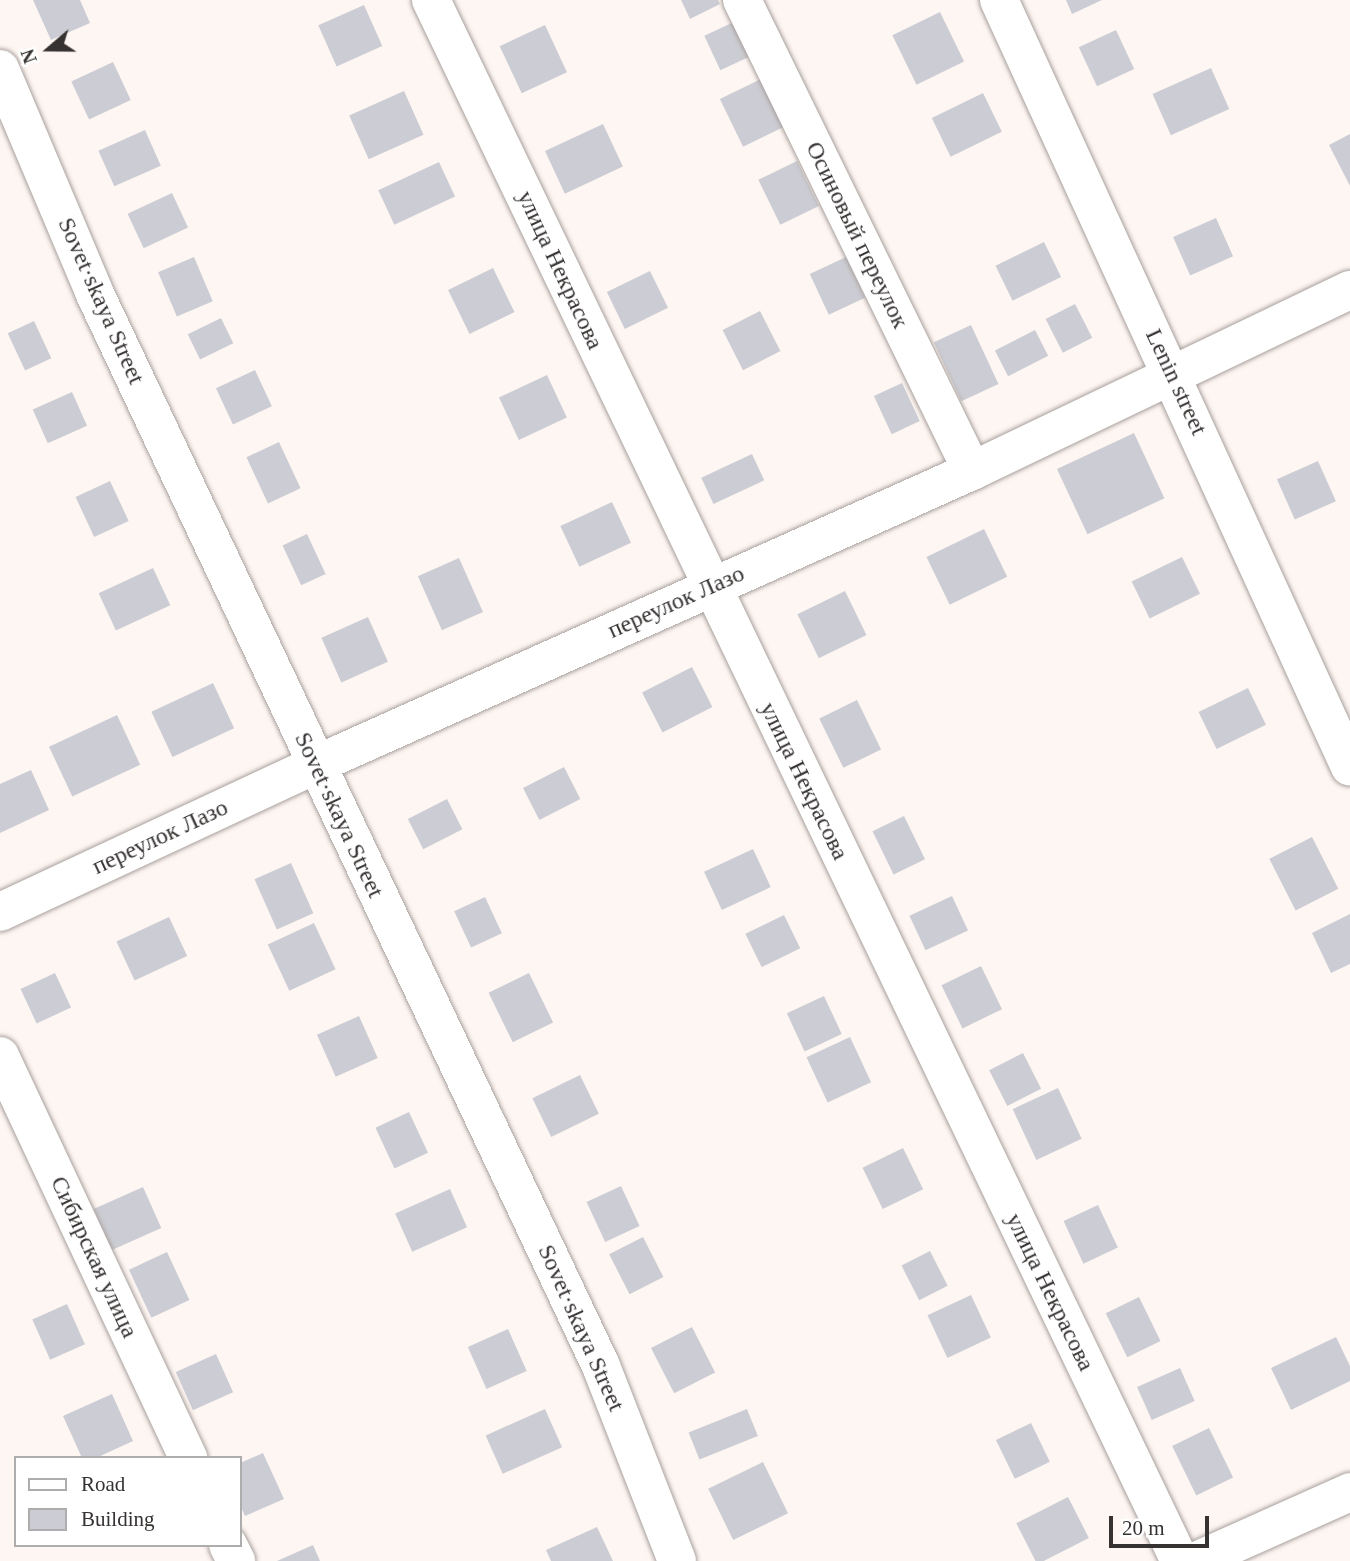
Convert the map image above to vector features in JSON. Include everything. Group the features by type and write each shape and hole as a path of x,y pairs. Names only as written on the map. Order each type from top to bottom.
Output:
{"street":[{"name":"улица Некрасова","path":"431,0 1180,1561"},
{"name":"Осиновый переулок","path":"742,0 972,471"},
{"name":"Lenin street","path":"999,0 1173,374 1350,767"},
{"name":"Sovet·skaya Street","path":"0,69 94,292 601,1366 677,1561"},
{"name":"переулок Лазо","path":"0,912 315,765 972,471 1350,290"},
{"name":"Сибирская улица","path":"0,1056 187,1456"},
{"path":"1196,1561 1350,1492"}],"building":[{"path":"33,0 80,0 90,23 51,40"},
{"path":"681,0 718,0 720,4 690,19"},
{"path":"1066,0 1102,0 1072,14"},
{"path":"364,5 382,46 337,66 318,25"},
{"path":"940,12 964,61 916,85 892,35"},
{"path":"736,21 752,55 720,70 704,36"},
{"path":"545,25 567,72 522,93 500,46"},
{"path":"1116,30 1134,69 1097,86 1079,47"},
{"path":"113,62 131,100 89,120 71,81"},
{"path":"1211,68 1229,109 1171,135 1153,94"},
{"path":"763,78 786,126 743,147 720,99"},
{"path":"404,91 424,135 369,159 349,115"},
{"path":"983,93 1002,132 951,157 932,118"},
{"path":"603,124 623,167 565,194 545,151"},
{"path":"145,130 161,166 114,186 98,151"},
{"path":"1350,134 1350,186 1329,145"},
{"path":"797,161 819,206 780,225 758,180"},
{"path":"439,162 455,196 394,225 378,190"},
{"path":"172,193 188,227 144,248 128,214"},
{"path":"1216,218 1233,256 1190,275 1173,237"},
{"path":"1044,242 1061,277 1013,301 995,266"},
{"path":"194,257 213,301 177,316 158,272"},
{"path":"846,257 865,298 829,315 810,274"},
{"path":"493,268 514,312 470,334 448,290"},
{"path":"650,271 668,308 625,329 607,292"},
{"path":"1075,304 1092,338 1063,353 1046,319"},
{"path":"760,311 780,351 743,370 723,330"},
{"path":"221,318 233,343 200,359 188,334"},
{"path":"34,321 51,358 25,370 8,333"},
{"path":"971,325 998,384 961,401 934,342"},
{"path":"1035,330 1048,356 1008,376 995,350"},
{"path":"255,370 272,406 233,424 216,388"},
{"path":"547,375 567,418 519,440 499,397"},
{"path":"902,383 920,421 892,434 874,396"},
{"path":"72,392 87,426 48,443 33,409"},
{"path":"1134,433 1164,498 1087,534 1057,469"},
{"path":"279,442 301,488 268,503 246,457"},
{"path":"752,454 764,480 714,504 701,478"},
{"path":"1318,461 1336,501 1295,519 1277,479"},
{"path":"110,481 129,521 94,537 76,497"},
{"path":"612,502 631,543 579,567 560,526"},
{"path":"984,529 1007,577 950,605 926,557"},
{"path":"307,534 326,574 301,585 283,545"},
{"path":"1182,557 1200,594 1150,618 1132,582"},
{"path":"459,558 483,612 442,630 418,576"},
{"path":"153,568 170,605 116,631 99,593"},
{"path":"845,591 866,635 819,658 797,614"},
{"path":"368,617 388,662 341,683 321,638"},
{"path":"692,667 712,707 663,733 642,692"},
{"path":"213,683 234,728 173,757 151,712"},
{"path":"1248,688 1266,725 1217,749 1199,712"},
{"path":"857,700 881,749 843,768 819,718"},
{"path":"117,715 140,765 72,797 49,747"},
{"path":"564,767 580,799 539,820 523,788"},
{"path":"31,770 49,810 0,833 0,784"},
{"path":"447,799 462,829 423,849 408,819"},
{"path":"904,816 925,859 894,874 873,831"},
{"path":"1312,837 1338,889 1296,910 1269,859"},
{"path":"753,849 771,887 722,910 704,872"},
{"path":"291,863 313,913 277,930 254,879"},
{"path":"952,896 968,930 925,950 909,916"},
{"path":"485,897 502,933 471,948 454,911"},
{"path":"1350,914 1350,964 1331,973 1312,933"},
{"path":"784,915 800,948 762,967 745,934"},
{"path":"169,917 187,956 135,980 116,942"},
{"path":"314,923 336,969 289,991 268,945"},
{"path":"981,966 1002,1009 962,1028 941,985"},
{"path":"55,973 71,1007 37,1023 21,989"},
{"path":"529,973 553,1022 513,1042 489,993"},
{"path":"824,996 842,1034 805,1051 787,1013"},
{"path":"359,1016 378,1058 336,1077 317,1035"},
{"path":"850,1037 871,1082 828,1103 806,1057"},
{"path":"1023,1053 1041,1089 1007,1106 989,1070"},
{"path":"580,1075 599,1114 551,1137 532,1098"},
{"path":"1058,1088 1082,1139 1036,1160 1013,1109"},
{"path":"409,1112 428,1153 394,1168 375,1128"},
{"path":"903,1148 923,1189 883,1209 863,1168"},
{"path":"621,1186 640,1226 605,1242 587,1202"},
{"path":"143,1187 161,1228 112,1250 94,1209"},
{"path":"450,1189 467,1227 412,1252 395,1213"},
{"path":"1098,1205 1118,1248 1083,1264 1064,1221"},
{"path":"643,1237 663,1277 630,1294 609,1254"},
{"path":"930,1251 948,1286 919,1300 901,1266"},
{"path":"167,1252 189,1300 151,1318 129,1270"},
{"path":"971,1295 991,1338 947,1358 927,1315"},
{"path":"1139,1297 1160,1341 1127,1357 1106,1313"},
{"path":"67,1304 85,1344 50,1360 32,1319"},
{"path":"692,1327 715,1372 674,1393 651,1348"},
{"path":"508,1329 527,1371 487,1389 468,1347"},
{"path":"1336,1337 1350,1366 1350,1381 1291,1410 1271,1368"},
{"path":"216,1354 233,1392 193,1410 176,1372"},
{"path":"1180,1368 1195,1401 1152,1420 1137,1387"},
{"path":"112,1394 133,1441 100,1456 81,1456 63,1416"},
{"path":"545,1409 562,1447 503,1474 486,1435"},
{"path":"747,1409 758,1436 699,1459 689,1433"},
{"path":"1031,1423 1050,1462 1015,1479 996,1440"},
{"path":"1209,1428 1233,1477 1196,1495 1172,1446"},
{"path":"263,1453 284,1499 245,1516 242,1509 242,1462"},
{"path":"763,1462 788,1513 733,1540 708,1489"},
{"path":"1068,1497 1089,1538 1044,1561 1036,1561 1016,1523"},
{"path":"597,1527 613,1561 551,1561 546,1550"},
{"path":"313,1545 320,1561 277,1561"}]}
